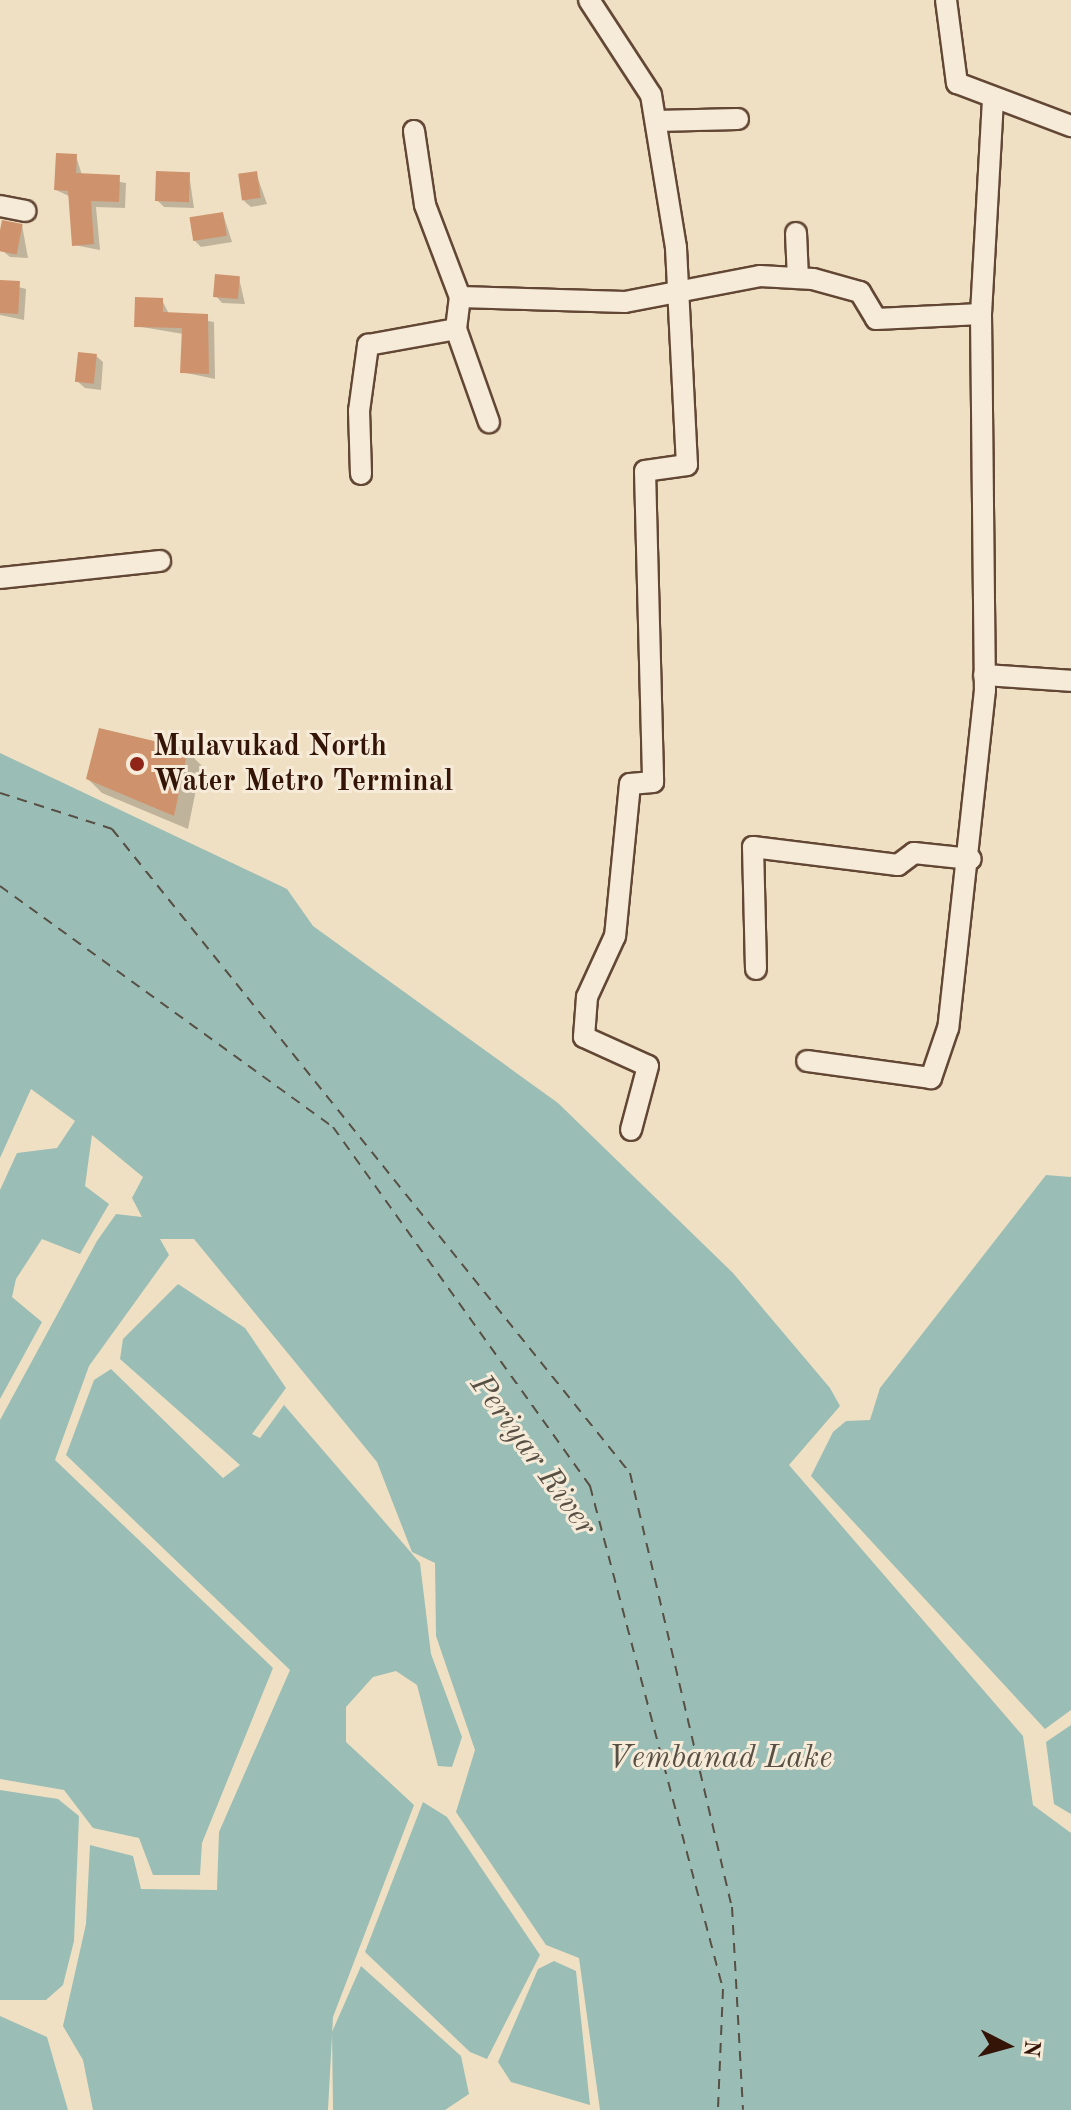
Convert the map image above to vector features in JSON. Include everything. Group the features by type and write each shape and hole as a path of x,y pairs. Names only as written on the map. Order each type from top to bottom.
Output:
{"street":[{"path":"589,0 651,95 678,296 687,465 645,471 653,782 630,784 615,936 587,997 584,1037 648,1066 631,1130"},
{"path":"946,0 957,83 1071,126"},
{"path":"807,1061 931,1078 948,1028 971,859 984,675 981,314 993,99"},
{"path":"656,121 738,119"},
{"path":"414,131 425,205 460,297 456,329 489,422"},
{"path":"0,206 26,211"},
{"path":"796,233 798,278"},
{"path":"460,297 527,303 678,296 760,276 798,278 860,292 876,319 981,314"},
{"path":"361,474 360,398 368,345 456,329"},
{"path":"0,578 160,561"},
{"path":"984,675 1071,681"},
{"path":"756,969 753,847 898,865 914,853 971,859"}],"water":[{"name":"Vembanad Lake","path":"0,753 287,889 313,926 558,1103 733,1273 830,1388 840,1406 789,1465 1023,1736 1033,1805 1071,1833 1071,2110 600,2110 579,1958 546,1945 456,1812 475,1750 436,1636 435,1563 412,1552 377,1462 194,1239 160,1239 169,1255 89,1366 55,1460 273,1668 202,1843 200,1875 153,1875 139,1838 93,1828 64,1790 0,1779 0,1420 97,1241 116,1214 142,1217 132,1198 143,1177 92,1135 85,1186 109,1204 80,1254 42,1239 16,1279 12,1297 42,1322 0,1399 0,1190 17,1153 57,1148 75,1121 31,1089 0,1158"},
{"path":"1046,1175 1071,1177 1071,1710 1045,1729 811,1476 833,1432 846,1421 870,1420 880,1388"},
{"path":"178,1284 245,1328 286,1388 252,1434 260,1438 284,1405 420,1563 431,1654 462,1737 452,1767 438,1766 417,1685 396,1671 373,1677 346,1707 346,1742 414,1805 333,2017 328,2110 93,2110 83,2060 63,2026 86,1924 90,1845 133,1856 141,1889 217,1890 219,1832 290,1670 66,1455 94,1380 111,1369 223,1478 240,1465 120,1359 123,1339"},
{"path":"1071,1725 1071,1814 1054,1804 1046,1742"},
{"path":"0,1790 58,1799 79,1816 74,1941 63,1985 46,2000 0,2000"},
{"path":"423,1802 447,1817 540,1955 487,2059 470,2052 365,1952"},
{"path":"554,1961 576,1971 590,2105 511,2082 498,2062 538,1969"},
{"path":"361,1966 461,2056 469,2094 445,2110 333,2110 332,2032"},
{"path":"0,2016 47,2037 68,2110 0,2110"}],"building":[{"path":"56,153 77,154 76,173 120,175 119,202 91,201 94,244 72,246 68,191 54,190"},
{"path":"156,171 190,172 189,202 155,201"},
{"path":"257,171 261,198 242,200 238,174"},
{"path":"223,212 227,236 193,241 189,217"},
{"path":"2,220 23,224 17,254 0,251"},
{"path":"215,274 240,276 238,299 213,297"},
{"path":"0,280 20,281 18,314 0,313"},
{"path":"135,297 163,298 163,312 208,314 209,374 180,373 182,328 134,327"},
{"path":"78,352 97,354 94,384 75,382"},
{"name":"Mulavukad North Water Metro Terminal","path":"99,728 188,749 174,816 86,779"}],"ferry route":[{"path":"0,793 112,829 630,1473 732,1907 743,2110"},
{"path":"0,886 333,1127 590,1486 723,1989 718,2110"}],"place":[{"name":"Mulavukad North Water Metro Terminal","path":"137,764"}],"water label":[{"name":"Periyar River","path":"532,1456"}]}
